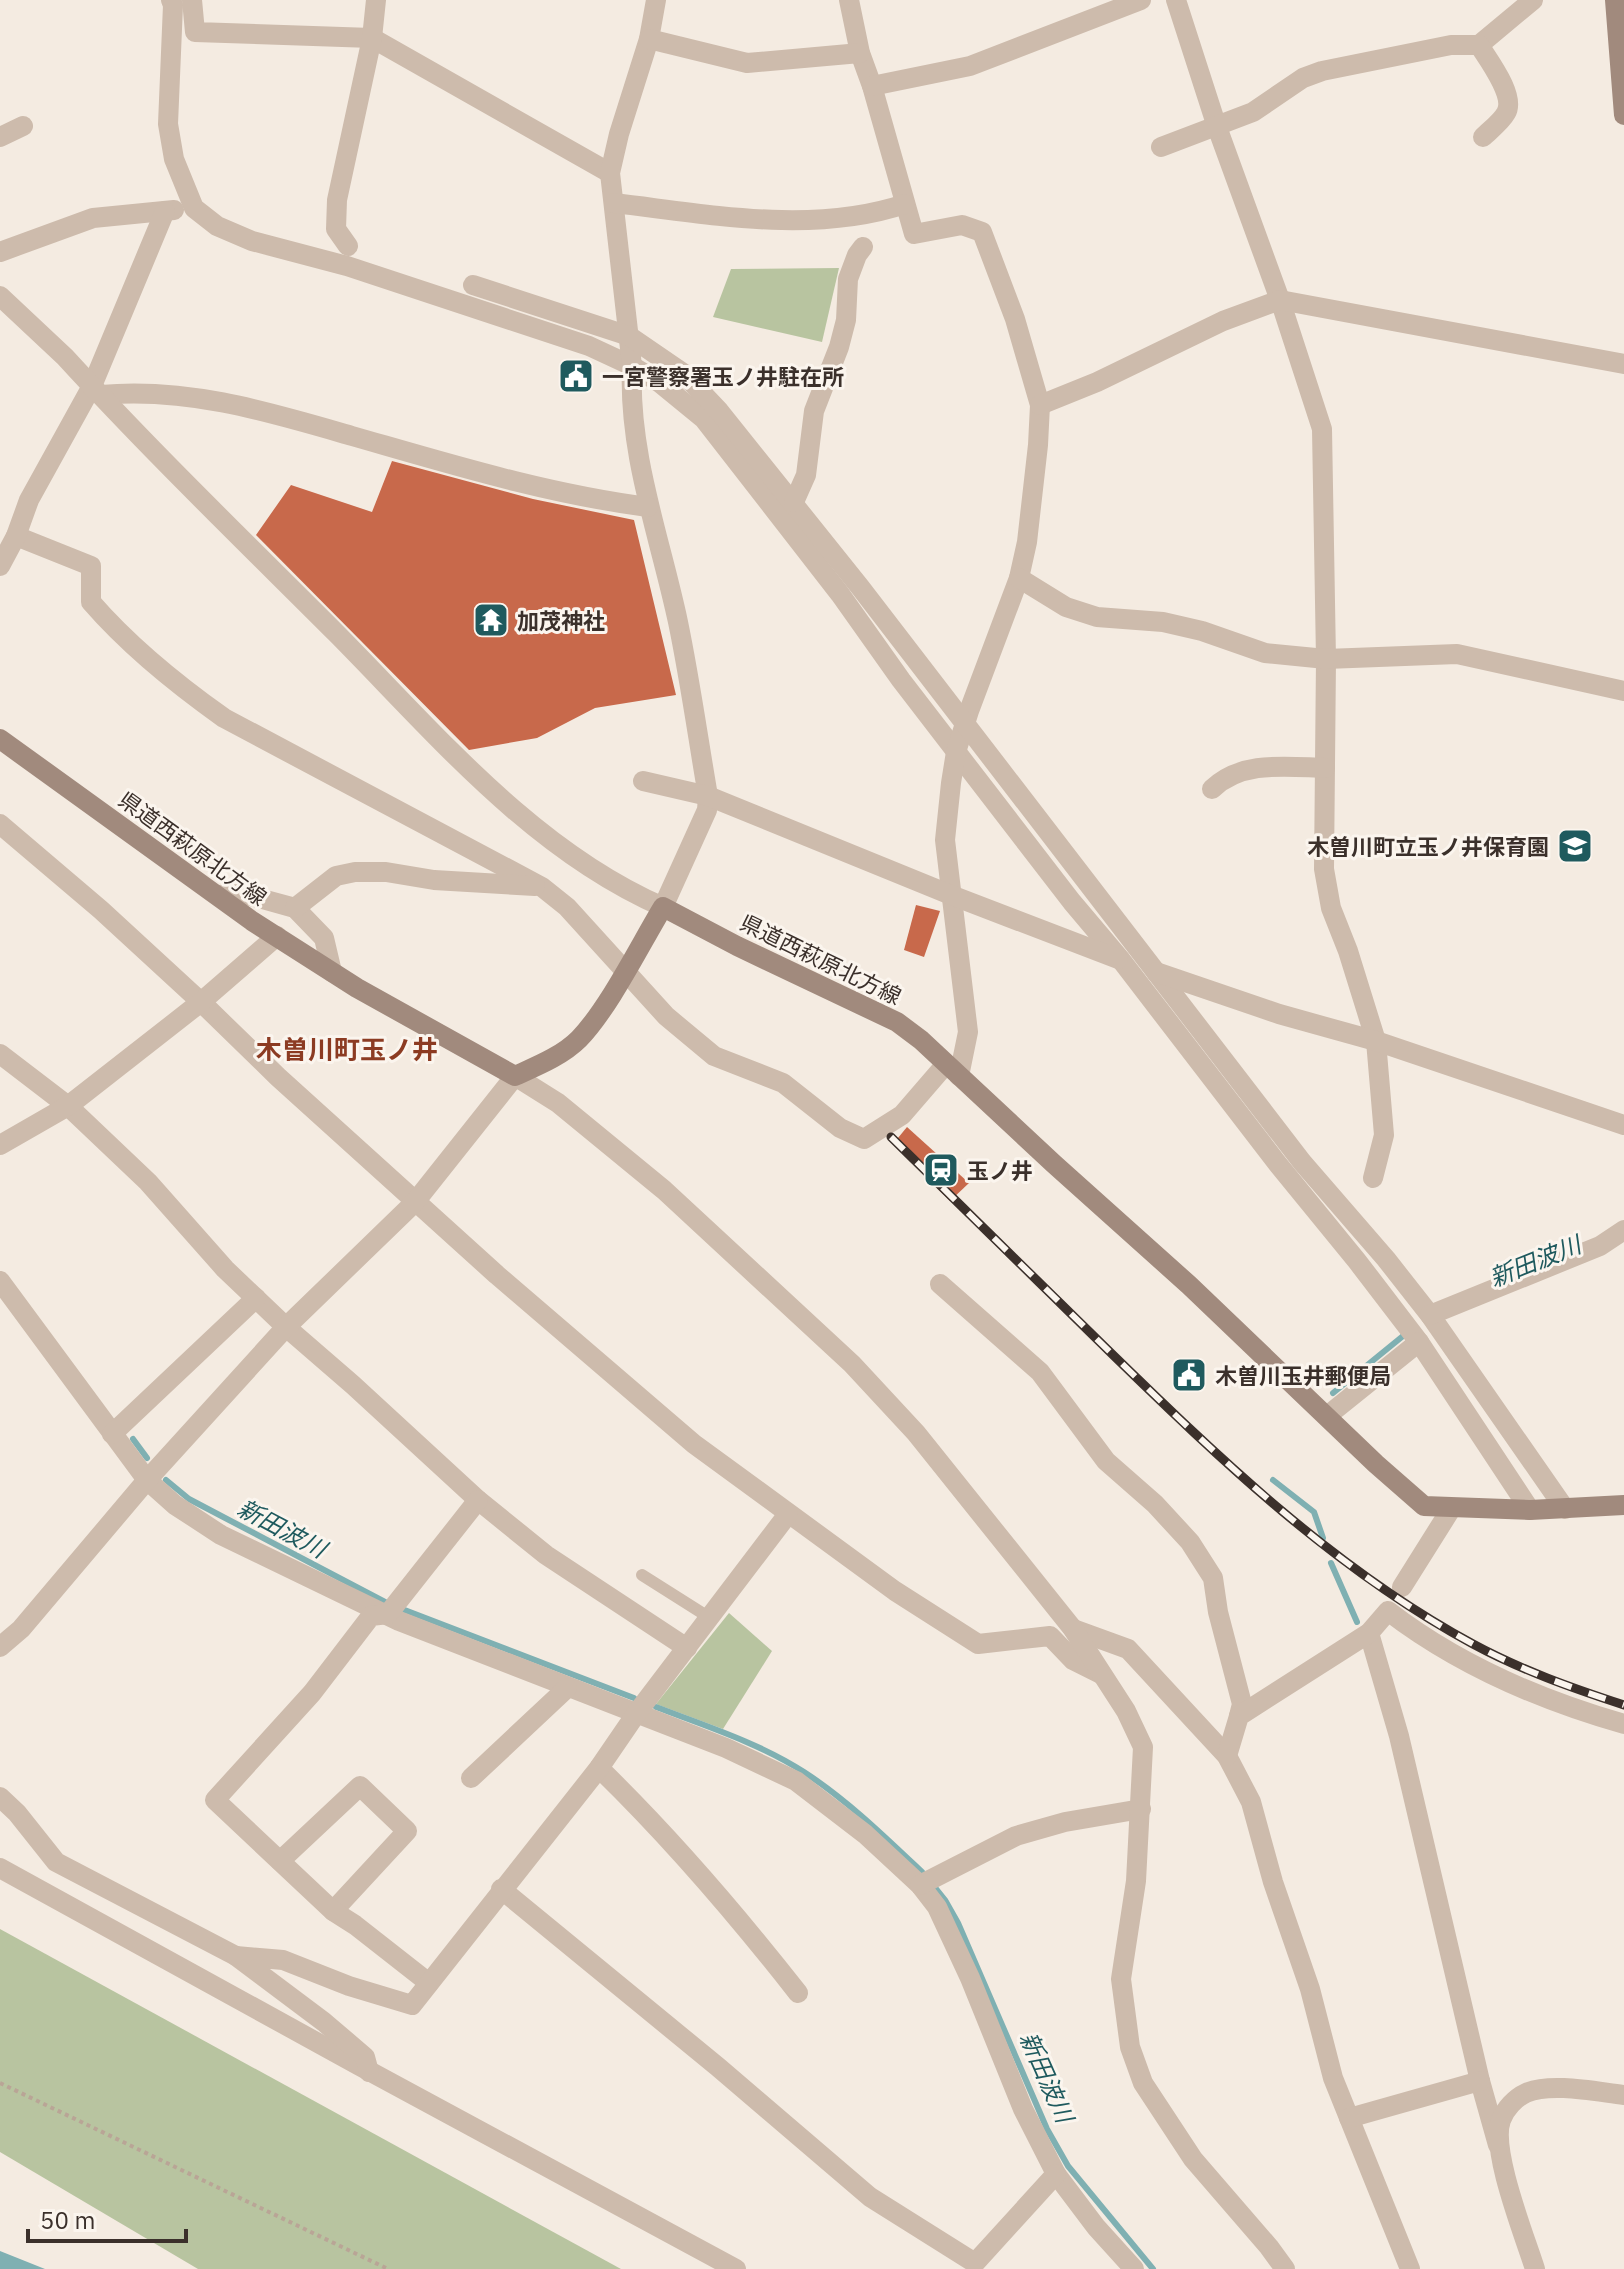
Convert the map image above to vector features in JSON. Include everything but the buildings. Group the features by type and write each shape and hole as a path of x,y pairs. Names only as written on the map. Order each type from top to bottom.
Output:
{"main road":[{"path":"1615,0 1624,115"},
{"name":"県道西萩原北方線","path":"0,739 217,895 332,972 444,1039 515,1076"},
{"path":"515,1076 553,1058 579,1039 663,907"},
{"name":"県道西萩原北方線","path":"663,907 897,1022 1189,1285 1417,1501 1432,1508 1451,1509 1530,1510 1624,1505"}],"street":[{"path":"171,0 173,41 168,124 174,159 194,208 217,226 252,241 347,266 589,346 660,383 704,419 1072,902 1121,960 1419,1342 1530,1510"},
{"path":"192,0 195,32 372,38 610,173"},
{"path":"348,246 336,229 337,200 372,38 376,0"},
{"path":"0,296 476,776 577,858 630,893 663,907 707,810 708,796 678,622 637,452 631,391 632,366 610,173 649,39 656,0"},
{"path":"16,536 91,566 91,602 114,628 183,689 224,718 542,887 567,907 666,1016 714,1056 783,1083 840,1128 864,1139 902,1115 952,1070 968,1032 945,840 956,752 1019,578 1027,542 1040,405 1015,319 982,232 962,225 914,234 860,53 849,0"},
{"path":"872,86 970,66 1141,0"},
{"path":"1176,0 1322,429 1326,659 1324,869 1331,908 1376,1041 1384,1135 1373,1178"},
{"path":"1161,147 1253,112 1303,78 1322,71 1451,45 1479,45 1533,0"},
{"path":"649,39 747,63 860,53"},
{"path":"1479,45 1509,99 1507,112 1483,137"},
{"path":"0,137 23,126"},
{"path":"614,203 752,219 817,220 885,211 905,204"},
{"path":"0,252 93,218 194,208"},
{"path":"0,566 16,536 29,500 96,390 165,211"},
{"path":"794,502 806,475 814,411 843,334 848,279 863,247"},
{"path":"473,285 629,336 683,373 719,411 794,502 1302,1162 1430,1315 1565,1509"},
{"path":"1040,405 1097,382 1223,321 1280,300 1624,364"},
{"path":"96,390 141,391 251,407 481,473 595,500 648,507"},
{"path":"1019,578 1066,607 1097,617 1163,622 1202,631 1265,653 1326,659 1457,654 1624,691"},
{"path":"1212,789 1221,780 1245,769 1325,768"},
{"path":"643,781 708,796 1121,960 1279,1014 1376,1041 1624,1125"},
{"path":"0,824 101,910 415,1202 694,1444 895,1591 978,1644 1050,1636 1073,1660 1101,1674"},
{"path":"295,908 336,876 355,872 386,872 434,880 542,887"},
{"path":"217,895 244,894 295,908 324,938 332,972"},
{"path":"0,1145 68,1106 201,1002 277,936"},
{"path":"0,1054 68,1106 148,1182 225,1269 478,1500 546,1555 687,1648"},
{"path":"0,1647 21,1629 147,1480 286,1327 415,1202 515,1076 558,1103 653,1181 852,1364 916,1433 1073,1629 1126,1711 1143,1747 1136,1881 1121,1979 1130,2047 1143,2083 1193,2159 1285,2269"},
{"path":"1430,1315 1600,1246 1624,1230"},
{"path":"0,1281 147,1480 175,1505 221,1535 399,1621 726,1748 796,1781 865,1834 920,1885 937,1907 970,1978 1023,2109 1056,2174 1096,2227 1134,2269"},
{"path":"940,1284 1040,1372 1106,1461 1155,1504 1190,1542 1213,1578 1218,1612 1242,1704 1227,1756"},
{"path":"112,1434 256,1298"},
{"path":"1327,1416 1419,1342"},
{"path":"429,1983 333,1911 215,1800 312,1693 371,1616 388,1614 478,1500"},
{"path":"1402,1587 1451,1509"},
{"path":"236,1956 283,1960 349,1986 412,2005 599,1768 636,1714 788,1514"},
{"path":"1239,1716 1369,1633 1388,1611 1419,1635 1474,1667 1624,1724"},
{"path":"1073,1629 1128,1649 1227,1756 1251,1802 1273,1882 1310,1989 1333,2078 1410,2269"},
{"path":"1369,1633 1399,1736 1480,2081 1535,2269"},
{"path":"471,1778 567,1688"},
{"path":"599,1768 652,1820 798,1993"},
{"path":"280,1861 360,1786 407,1831 333,1911"},
{"path":"0,1797 17,1813 56,1862 236,1956 365,2057 369,2072"},
{"path":"920,1885 1016,1836 1065,1822 1141,1809"},
{"path":"0,1868 369,2072 736,2269"},
{"path":"501,1889 718,2067 870,2197 975,2263 1056,2174"},
{"path":"1349,2118 1480,2081"},
{"path":"1499,2146 1500,2120 1511,2103 1526,2093 1549,2088 1624,2095"}],"lane":[{"path":"642,1575 710,1618"}],"path":[{"path":"0,2083 388,2269"}],"green space":[{"path":"839,268 822,342 713,317 731,269"},
{"path":"729,1613 772,1651 723,1729 656,1704"},
{"path":"0,1929 621,2269 198,2269 0,2152"}],"water":[{"path":"0,2251 45,2269 0,2269"}],"waterway":[{"name":"新田波川","path":"1333,1393 1403,1336"},
{"name":"新田波川","path":"133,1439 147,1458"},
{"name":"新田波川","path":"166,1480 189,1499 385,1602"},
{"name":"新田波川","path":"1273,1480 1314,1512 1323,1538"},
{"name":"新田波川","path":"1331,1563 1357,1622"},
{"name":"新田波川","path":"402,1609 634,1698"},
{"name":"新田波川","path":"656,1707 751,1744 804,1772 850,1806 922,1872"},
{"name":"新田波川","path":"933,1885 958,1923 1047,2129 1068,2166 1153,2269"}],"railway":[{"path":"891,1137 1195,1434 1328,1548 1423,1615 1473,1644 1547,1678 1624,1705"}],"place":[{"name":"一宮警察署玉ノ井駐在所","path":"576,376"},
{"name":"加茂神社","path":"491,620"},
{"name":"木曽川町立玉ノ井保育園","path":"1575,846"},
{"name":"玉ノ井","path":"941,1170"},
{"name":"木曽川玉井郵便局","path":"1189,1375"}],"district":[{"name":"木曽川町玉ノ井","path":"347,1049"}]}
